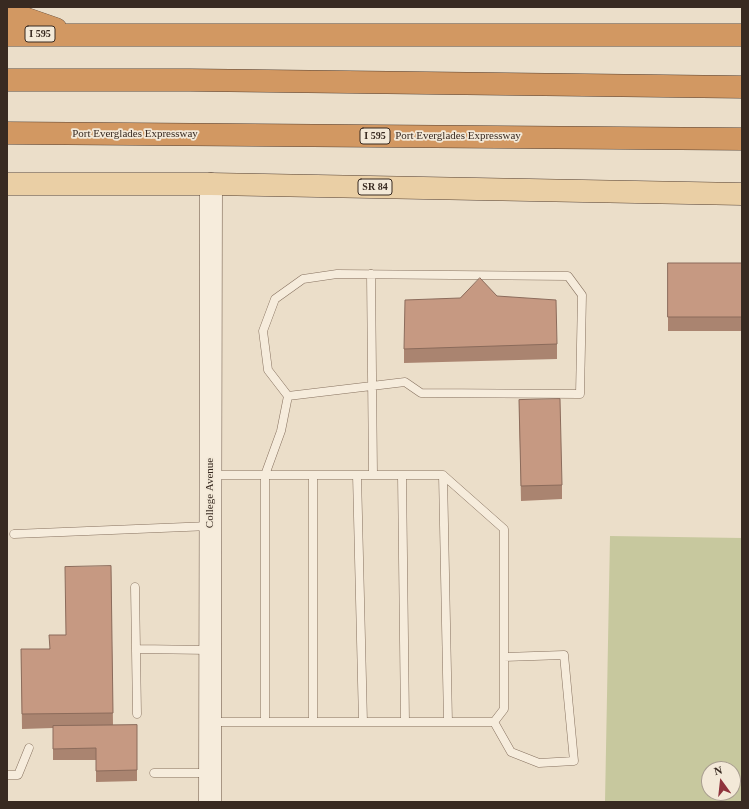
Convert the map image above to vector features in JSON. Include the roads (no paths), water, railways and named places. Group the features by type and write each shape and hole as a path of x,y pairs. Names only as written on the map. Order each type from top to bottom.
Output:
{"highway":[{"path":"7,12 73,34"},
{"name":"I 595","path":"7,35 742,35"},
{"path":"7,80 190,80 742,87"},
{"name":"Port Everglades Expressway","path":"7,133 742,139"}],"main road":[{"name":"SR 84","path":"7,184 211,184 742,194"}],"street":[{"name":"College Avenue","path":"210,802 211,184"}],"lane":[{"path":"265,722 265,475 281,431 288,396 268,370 263,331 275,299 303,279 337,274 568,276 582,295 580,394 421,393 405,382 288,396"},
{"path":"371,274 373,475"},
{"path":"210,475 443,475 504,529 504,709 494,722"},
{"path":"313,475 313,722"},
{"path":"358,475 363,722"},
{"path":"402,475 405,722"},
{"path":"443,475 448,722"},
{"path":"14,534 210,526"},
{"path":"135,587 138,714"},
{"path":"136,648 210,650"},
{"path":"494,722 511,752 539,763 574,761 564,654 504,657"},
{"path":"210,722 494,722"},
{"path":"7,775 18,775 29,748"},
{"path":"154,773 210,773"}]}
